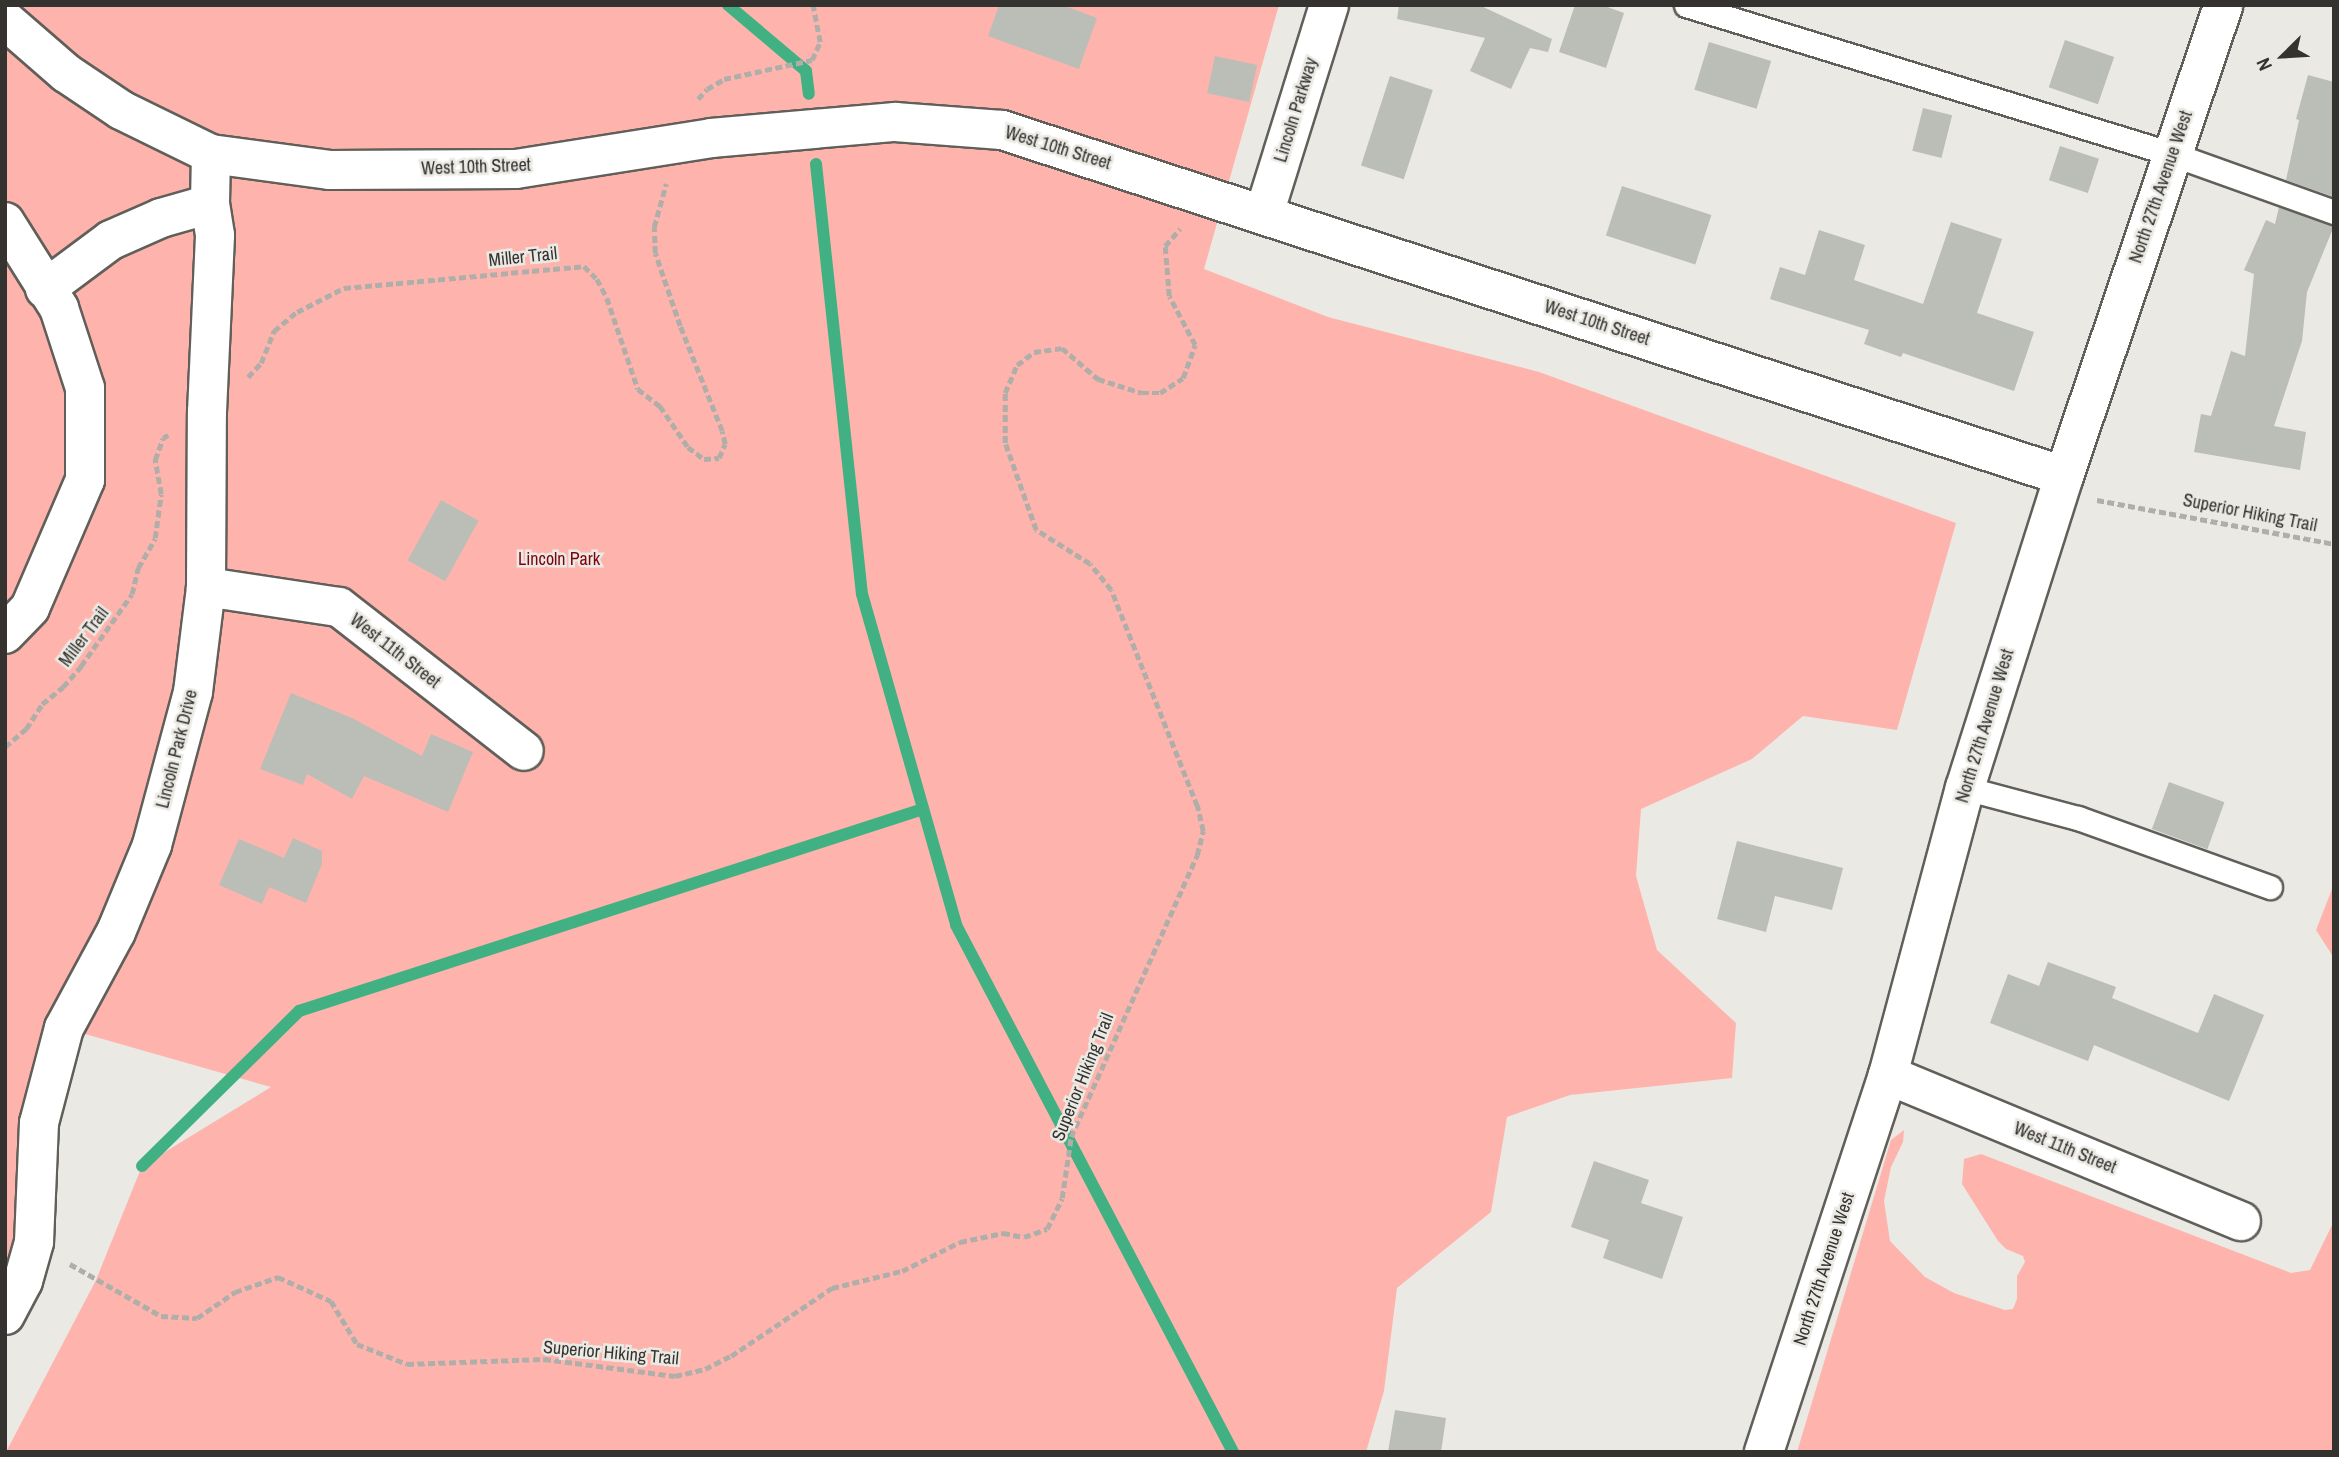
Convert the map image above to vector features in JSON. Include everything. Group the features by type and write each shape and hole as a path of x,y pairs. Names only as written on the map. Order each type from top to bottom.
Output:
{"street":[{"name":"Lincoln Parkway","path":"1264,214 1329,5"},
{"name":"North 27th Avenue West","path":"1764,1452 1888,1075 1965,788 2064,476 2223,5"},
{"name":"West 10th Street","path":"5,20 66,73 121,110 211,154 329,170 516,169 672,144 895,122 1002,130 2064,476"},
{"name":"Lincoln Park Drive","path":"5,1315 23,1281 34,1242 39,1123 64,1028 116,932 152,845 193,692 206,587 206,412 215,235 210,204 211,154"},
{"path":"45,289 111,240 161,218 210,204"},
{"path":"5,222 45,289 60,308 85,388 85,480 30,608 5,634"},
{"name":"West 11th Street","path":"206,587 339,607 524,751"},
{"name":"West 11th Street","path":"1888,1075 2241,1221"}],"lane":[{"path":"1686,5 2172,154 2334,212"},
{"path":"1965,788 2077,818 2270,887"}],"path":[{"name":"Miller Trail","path":"5,747 26,729 42,704 81,666 132,594 138,568 155,538 159,521 161,494 155,460 163,438 227,399 261,363 274,331 297,312 344,288 584,266 597,279 607,298 638,389 660,406 688,447 704,459 719,458 725,444 722,432 680,326 655,253 654,227 665,194 672,144 690,108 707,89 724,79 812,60 820,42 813,5"},
{"name":"Superior Hiking Trail","path":"34,1242 161,1316 197,1318 235,1292 278,1277 331,1301 357,1344 407,1364 544,1359 675,1376 705,1369 731,1356 832,1288 902,1271 960,1242 1003,1233 1024,1237 1046,1229 1062,1198 1071,1137 1197,855 1203,831 1197,806 1111,590 1090,564 1036,530 1006,443 1005,393 1017,365 1034,352 1062,348 1098,379 1142,393 1160,393 1183,378 1195,345 1169,296 1165,246 1185,223"},
{"name":"Superior Hiking Trail","path":"2161,510 2334,544"}],"green space":[{"name":"Lincoln Park","path":"5,5 1279,5 1204,269 1328,317 1539,372 1956,523 1897,730 1803,716 1752,759 1641,809 1636,876 1657,950 1736,1023 1732,1078 1570,1095 1507,1117 1491,1212 1397,1288 1384,1391 1366,1452 6,1452 96,1280 142,1166 271,1087 64,1028 5,1315"},
{"path":"2334,884 2334,958 2316,930"},
{"path":"1904,1130 1903,1142 1891,1167 1884,1201 1890,1241 1925,1277 1954,1293 2005,1310 2013,1309 2017,1299 2017,1276 2025,1262 2023,1256 2006,1249 1998,1241 1962,1184 1964,1159 1981,1154 2291,1273 2310,1270 2334,1221 2334,1452 1797,1452 1891,1140"}],"building":[{"path":"999,5 1062,5 1097,18 1079,69 988,36"},
{"path":"1399,5 1479,5 1552,39 1548,52 1530,48 1511,89 1470,71 1485,38 1397,19"},
{"path":"1575,5 1602,5 1624,13 1606,68 1559,52"},
{"path":"2065,40 2114,57 2098,104 2049,87"},
{"path":"1709,42 1771,61 1757,109 1694,90"},
{"path":"1215,56 1257,65 1249,102 1207,93"},
{"path":"2308,75 2334,82 2334,197 2286,180 2299,120 2296,119"},
{"path":"1390,76 1433,90 1404,179 1361,165"},
{"path":"1923,108 1952,115 1941,158 1912,151"},
{"path":"2060,146 2099,159 2088,193 2049,180"},
{"path":"1622,186 1711,215 1695,265 1606,235"},
{"path":"2279,207 2334,226 2307,292 2302,341 2274,426 2306,432 2300,470 2194,452 2201,414 2211,416 2231,351 2245,356 2254,274 2244,270 2266,220 2275,224"},
{"path":"1951,222 2002,239 1977,313 2034,332 2014,391 1903,353 1901,357 1864,344 1869,330 1770,299 1780,267 1805,275 1819,230 1865,245 1854,280 1923,304"},
{"path":"441,500 479,521 445,581 408,560"},
{"path":"291,693 352,718 422,756 431,734 473,752 448,812 364,776 352,799 307,774 303,785 260,769"},
{"path":"2169,782 2224,802 2207,849 2152,829"},
{"path":"293,838 322,851 322,864 306,903 269,887 262,904 219,885 239,839 284,858"},
{"path":"1737,841 1843,868 1832,910 1775,896 1766,932 1717,919"},
{"path":"2048,962 2116,987 2112,998 2198,1033 2214,994 2264,1015 2229,1101 2094,1045 2088,1061 1990,1023 2008,974 2039,986"},
{"path":"1594,1161 1649,1180 1641,1203 1683,1217 1662,1279 1603,1258 1609,1240 1571,1227"},
{"path":"1395,1410 1446,1418 1441,1452 1388,1452"}],"waterway":[{"path":"728,5 806,71 809,94"},
{"path":"816,164 862,594 956,925 1233,1452"},
{"path":"142,1166 299,1011 923,809"}]}
